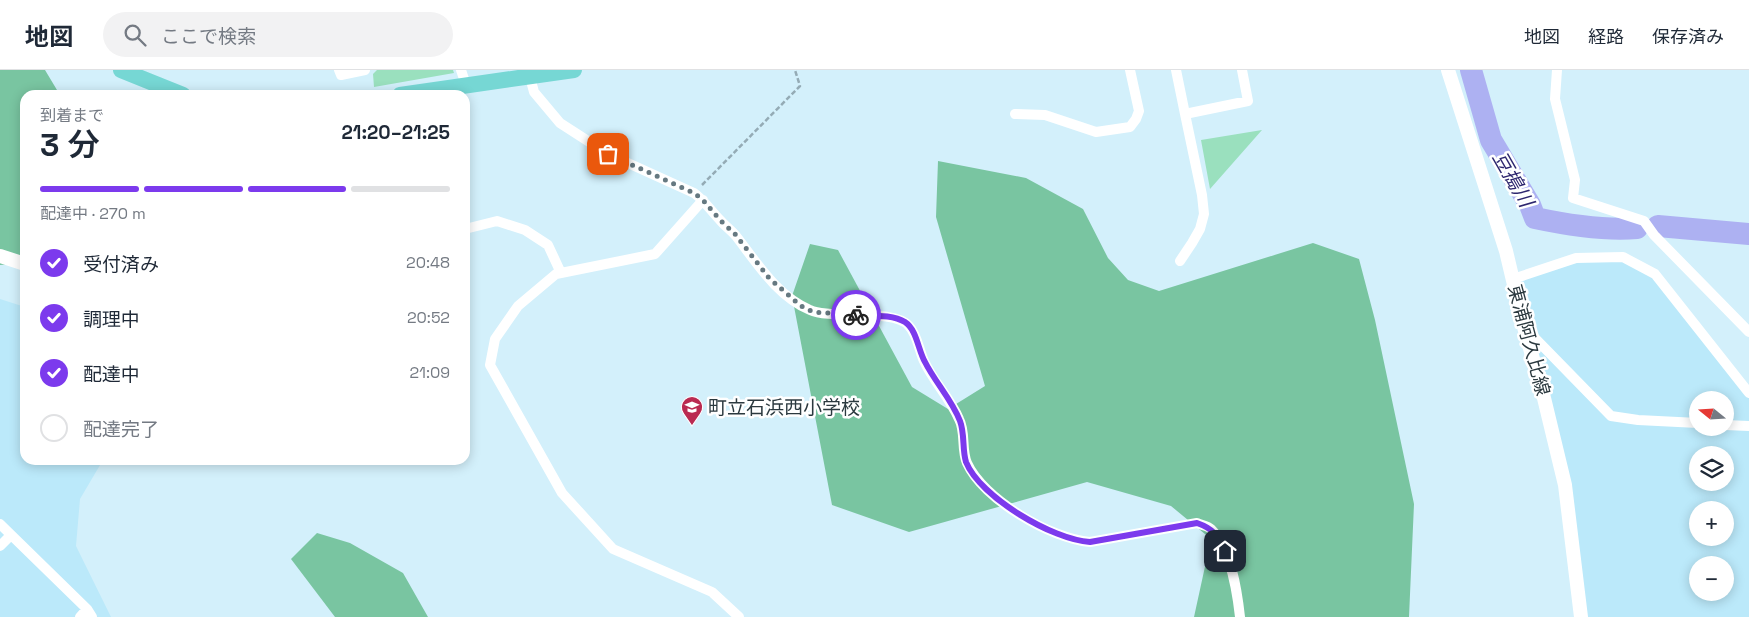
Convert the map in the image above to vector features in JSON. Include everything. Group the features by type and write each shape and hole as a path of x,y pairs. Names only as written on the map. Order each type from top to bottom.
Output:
{"main road":[{"path":"121,70 171,90"},
{"path":"419,90 464,78 530,77 574,70"},
{"name":"東浦阿久比線","path":"1448,70 1506,251 1524,327 1544,398 1565,485 1581,617"},
{"path":"0,256 20,262"}],"street":[{"path":"339,70 340,75 365,70"},
{"path":"1015,114 1045,115 1096,132 1130,127 1136,119 1139,110 1130,70"},
{"path":"1176,70 1202,195 1204,214 1192,244 1180,261"},
{"path":"1185,114 1248,101 1242,70"},
{"path":"1557,70 1555,99 1575,180 1574,198 1644,221 1654,235 1749,332"},
{"path":"530,77 534,92 560,123 608,154 694,193 703,200 735,234 769,278 801,306 813,312 888,317 903,321 910,326 924,362 960,419 966,461 977,480 988,492 1023,517 1079,541 1090,542 1197,523 1210,527 1220,541 1230,561 1240,617"},
{"path":"703,200 655,254 556,274 518,306 495,339 490,365 562,493 613,550 712,592 739,617"},
{"path":"470,228 497,221 525,230 548,245 561,273"},
{"path":"1513,279 1576,258 1623,257 1655,274 1749,393"},
{"path":"1524,327 1611,416 1638,420 1689,423"},
{"path":"1734,425 1749,426"},
{"path":"0,524 86,614"},
{"path":"0,546 11,535"}],"path":[{"path":"694,193 800,86 795,70"}],"shaded area":[{"path":"1623,257 1653,273 1749,393 1749,617 1581,617 1565,485 1513,279 1576,258"},
{"path":"0,299 20,305 20,465 100,465 80,499 76,546 111,617 0,617"}],"green space":[{"path":"0,70 45,70 57,90 20,90 20,263 0,265"},
{"path":"377,70 453,70 454,73 374,87 373,74"},
{"path":"1262,130 1210,189 1201,140"},
{"path":"938,161 1026,178 1083,209 1108,258 1128,280 1159,291 1313,243 1359,259 1375,320 1414,504 1409,617 1194,617 1211,539 1171,506 1087,482 909,532 832,505 792,296 810,244 838,250 912,387 948,409 985,386 936,217"},
{"path":"317,533 350,543 403,573 428,617 335,617 291,559"}],"waterway":[{"name":"豆搗川","path":"1471,70 1491,140 1530,205 1535,218 1586,227 1637,228"},
{"name":"豆搗川","path":"1658,226 1749,234"}],"way so far":[{"path":"608,154 694,193 703,200 735,234 758,267 801,306 813,312 856,315"}],"place":[{"name":"町立石浜西小学校","path":"692,426"}],"route":[{"path":"856,315 888,317 903,321 910,326 924,362 960,419 966,461 977,480 988,492 1023,517 1057,533 1079,541 1090,542 1197,523 1210,527 1225,551"}]}
